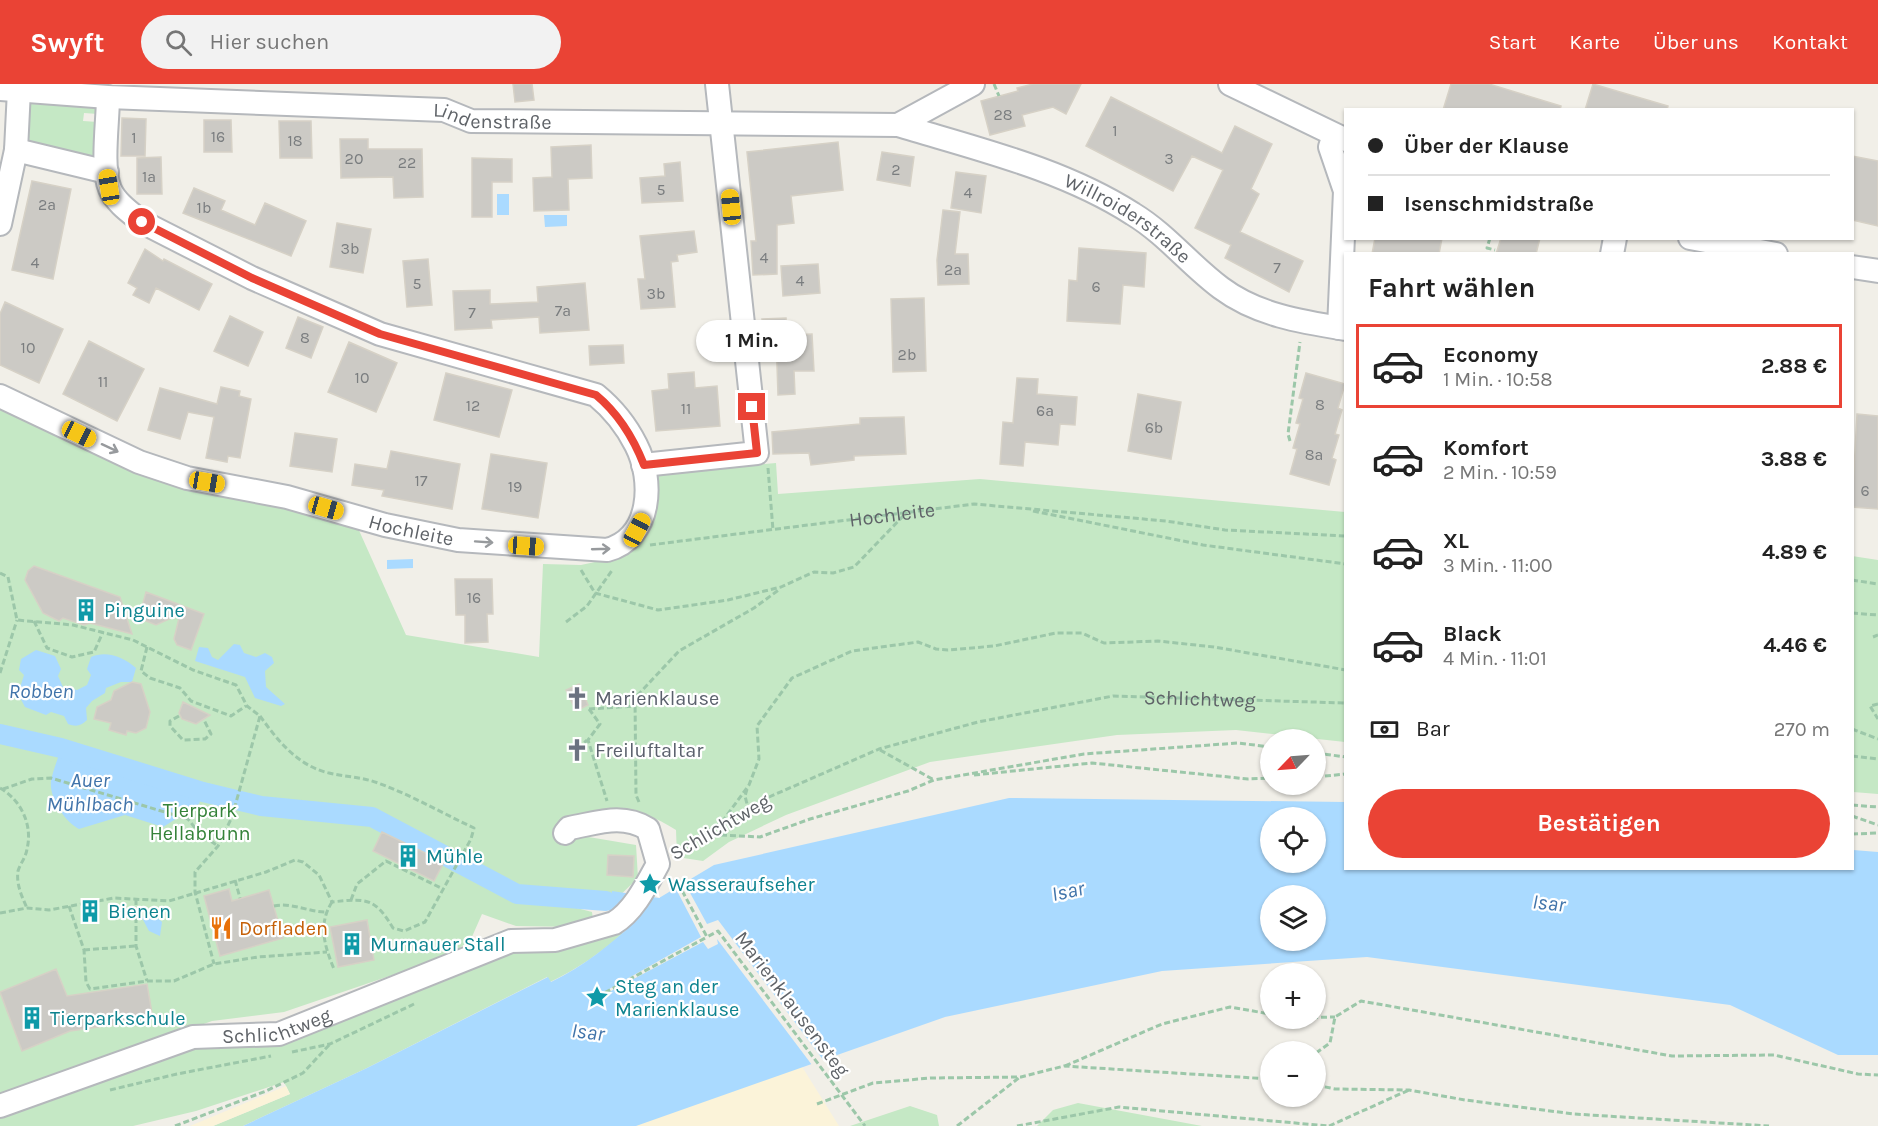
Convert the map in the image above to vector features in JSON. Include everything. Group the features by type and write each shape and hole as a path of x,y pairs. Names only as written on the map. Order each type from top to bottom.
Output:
{"street":[{"path":"644,465 757,453 717,84"},
{"name":"Lindenstraße","path":"10,89 44,87 108,97 444,110 471,121 898,125 973,84"},
{"path":"1230,84 1340,137 1330,147 1344,188"},
{"path":"0,224 16,150 10,89"},
{"path":"108,97 107,172 114,196 142,222 252,278 380,334 596,395 614,410 636,445 644,465 646,500 643,518 628,540"},
{"name":"Willroiderstraße","path":"898,125 1062,177 1134,214 1221,288 1266,312 1302,322 1342,328"},
{"path":"16,150 107,172"},
{"path":"1342,328 1344,237"},
{"path":"1701,240 1765,252"},
{"path":"1854,267 1878,271"},
{"name":"Hochleite","path":"0,396 139,462 187,478 287,497 385,525 458,540 572,549 607,550 619,547 628,540"},
{"path":"565,833 569,828 613,820 633,820 648,830 658,864"},
{"name":"Schlichtweg","path":"0,1106 193,1037 279,1034 511,941 555,940 614,923 623,918 658,864"}],"path":[{"path":"996,87 999,96"},
{"path":"1489,240 1487,248 1495,250"},
{"path":"1290,441 1288,434 1302,322"},
{"path":"757,453 767,462 773,530"},
{"name":"Hochleite","path":"628,540 642,545 773,530 908,510 974,504 1166,521 1225,530 1344,536"},
{"name":"Hochleite","path":"1016,508 1203,545 1344,564"},
{"path":"572,549 596,593 658,610 728,600 781,587 814,572 833,573 854,567 908,510"},
{"path":"566,622 587,606 620,564"},
{"path":"0,573 8,577 17,620 0,672"},
{"path":"1854,580 1878,584"},
{"path":"648,830 636,795 636,698 679,651 754,608 781,587"},
{"path":"1854,613 1878,615"},
{"path":"17,620 103,632 133,640 193,670 236,685 247,706 260,716 278,741 299,760 328,773 354,776 379,783 474,828 468,846 424,922 404,931 393,928 378,906 363,898 332,902"},
{"path":"34,621 47,648 72,657 94,652 103,632"},
{"path":"748,808 745,796 759,759 757,726 792,678 852,651 918,642 936,650 948,650 994,646 1056,633 1082,633 1104,643 1158,641 1214,647 1344,670"},
{"path":"147,647 141,671 150,678 180,688 190,703 205,710 231,716 247,706"},
{"name":"Schlichtweg","path":"658,864 701,834 748,808 879,749 978,722 1113,696 1344,703"},
{"path":"1878,704 1870,706 1878,718"},
{"path":"578,749 600,724 589,709 635,706"},
{"path":"179,716 170,721 170,726 183,740 206,740 211,734 204,720"},
{"path":"214,964 195,892 195,872 218,846 232,817 260,716"},
{"path":"1854,730 1878,739"},
{"path":"588,740 613,820"},
{"path":"701,834 760,837 810,819 908,791 934,780 1084,754 1238,742 1260,745"},
{"path":"879,749 934,780"},
{"path":"1326,754 1344,756"},
{"path":"1854,756 1878,759"},
{"path":"964,775 989,775 1092,763 1260,778"},
{"path":"1326,776 1344,774"},
{"path":"27,908 20,890 18,872 27,850 29,834 26,818 21,808 1,788 32,779 51,778 188,819 200,834 218,846"},
{"path":"721,823 749,785"},
{"path":"1854,805 1878,807"},
{"path":"1854,817 1878,825"},
{"path":"1854,834 1878,833"},
{"path":"0,913 27,908 49,910 105,899 169,901 266,872 295,860 303,862 319,875 332,902"},
{"path":"351,900 357,884 386,861 442,889"},
{"path":"235,880 240,898"},
{"name":"Marienklausensteg","path":"678,882 707,937 718,931 865,1126"},
{"path":"136,899 136,946 147,981"},
{"path":"332,902 322,924 327,952 334,969"},
{"path":"274,906 283,904 305,911 326,912"},
{"path":"69,906 84,950 86,982 90,989 147,981 174,981 214,964 274,955 327,952"},
{"path":"597,997 707,937"},
{"path":"84,950 136,946"},
{"path":"1326,1017 1335,1017 1361,1001 1672,1056 1774,1055 1858,1074 1878,1075"},
{"path":"817,1104 873,1083 931,1078 1021,1077 1064,1066 1162,1024 1230,1007 1260,1012"},
{"path":"1326,1046 1330,1043 1335,1017"},
{"path":"175,1126 267,1091 303,1073 330,1044"},
{"path":"1064,1066 1260,1078"},
{"path":"957,1126 1021,1077"},
{"path":"1326,1087 1409,1090 1465,1100 1574,1114 1769,1126"},
{"path":"1017,1126 1119,1107 1328,1126 1409,1090"}],"green space":[{"path":"30,104 96,107 98,114 84,113 83,121 98,122 95,156 30,142 28,134"},
{"name":"Tierpark Hellabrunn","path":"0,403 284,506 357,526 406,635 539,657 543,564 581,565 618,557 651,529 650,474 776,463 778,494 980,479 1344,512 1344,742 1326,740 1326,729 1260,729 1260,733 1236,730 1117,735 930,762 786,815 729,842 703,861 677,857 676,830 662,822 632,811 601,810 572,821 559,832 636,845 638,878 610,905 573,907 592,912 593,920 577,927 516,926 482,914 471,939 451,955 284,1012 212,1021 0,1098"},
{"path":"1854,556 1878,560 1878,794 1854,792"},
{"path":"623,933 597,954 560,977 550,982 547,977 367,1068 243,1126 213,1126 290,1094 284,1082 196,1111 133,1126 0,1126 0,1115 193,1044 280,1041 514,946"},
{"path":"1078,1103 1202,1126 1037,1126 1053,1110"},
{"path":"910,1106 937,1115 939,1126 850,1126"}],"sand":[{"path":"801,1065 839,1126 636,1126 655,1117"},
{"path":"286,1086 290,1094 213,1126 190,1126"}],"water":[{"path":"497,194 509,194 509,215 497,215"},
{"path":"544,215 567,215 567,226 545,227"},
{"path":"413,559 413,568 387,569 387,560"},
{"path":"234,644 240,645 244,653 256,657 265,653 272,657 274,663 265,671 266,687 285,704 281,706 255,698 245,677 195,661 199,647 208,648 212,657 218,660"},
{"name":"Robben","path":"36,650 55,656 61,669 58,676 63,687 77,690 87,685 91,675 87,669 91,657 103,654 115,656 136,668 132,682 121,682 106,688 105,693 92,701 86,708 87,720 80,725 68,724 64,716 51,712 46,715 25,707 18,694 24,675 19,670 21,659"},
{"name":"Auer Mühlbach","path":"61,748 203,792 199,804 179,813 179,817 163,827 125,815 79,829 63,815 55,802 51,788"},
{"name":"Isar","path":"1009,798 1344,802 1344,870 1854,870 1854,850 1878,852 1878,1055 1838,1055 1730,1005 1367,957 1162,971 945,1017 636,1126 243,1126 367,1068 548,977 551,982 586,962 638,919 638,915 609,913 612,891 659,898 714,865"},
{"path":"149,910 162,922 160,936 149,931 142,918"}],"pier":[{"path":"683,880 707,924 718,920 824,1061 812,1065 717,939 718,944 708,949 703,942 596,999 595,997 701,937 674,885"}],"building":[{"path":"513,84 532,84 534,100 515,102"},
{"path":"1033,84 1081,84 1066,114 1053,107 1022,115 1025,126 990,135 981,101 1018,91 1017,88"},
{"path":"1451,84 1489,84 1561,106 1560,108 1444,108"},
{"path":"1593,84 1668,106 1668,108 1586,108"},
{"path":"1111,97 1222,153 1235,126 1272,144 1251,189 1259,194 1240,232 1303,261 1289,292 1225,258 1231,245 1195,228 1223,170 1192,156 1173,191 1086,146"},
{"path":"122,118 146,119 145,156 121,156"},
{"path":"204,120 231,120 232,152 204,152"},
{"path":"279,121 311,121 312,158 280,158"},
{"path":"340,139 368,139 368,149 422,149 423,197 394,198 393,177 341,178"},
{"path":"838,142 843,190 791,196 794,223 777,225 777,274 753,275 751,241 756,241 747,152"},
{"path":"591,145 592,178 568,179 569,210 534,211 533,178 552,177 551,147"},
{"path":"882,152 914,157 910,186 877,180"},
{"path":"1854,156 1878,161 1878,226 1854,220"},
{"path":"161,157 162,194 137,194 137,158"},
{"path":"472,158 512,159 512,182 492,182 492,217 472,217"},
{"path":"680,162 683,201 642,203 640,178 665,176 664,164"},
{"path":"956,172 986,176 981,213 951,208"},
{"path":"32,181 71,189 53,279 12,270"},
{"path":"194,188 225,201 221,210 255,225 265,203 306,221 291,256 183,213"},
{"path":"943,210 960,212 955,254 968,254 969,284 938,285 937,260"},
{"path":"337,223 371,229 363,273 330,267"},
{"path":"694,231 697,252 677,255 678,261 671,262 675,307 641,309 638,279 645,279 640,236"},
{"path":"1375,240 1442,240 1439,252 1372,252"},
{"path":"1500,240 1540,240 1536,252 1497,252"},
{"path":"1079,248 1146,253 1144,287 1123,285 1120,324 1067,321 1069,280 1077,281"},
{"path":"145,249 163,261 164,259 212,284 199,310 156,288 149,303 133,295 137,288 128,283"},
{"path":"428,259 432,305 407,307 403,261"},
{"path":"818,264 820,293 783,296 781,266"},
{"path":"585,283 589,330 540,333 539,317 491,320 492,328 455,330 453,291 490,290 490,304 538,302 537,287"},
{"path":"924,298 926,371 893,372 891,299"},
{"path":"5,302 63,329 39,383 0,365 0,314"},
{"path":"230,316 263,332 248,366 214,351"},
{"path":"298,317 323,327 311,358 286,348"},
{"path":"786,318 787,335 812,334 814,371 794,371 795,394 778,395 776,335 763,335 762,319"},
{"path":"89,341 144,369 117,421 63,394"},
{"path":"349,342 397,363 376,412 328,392"},
{"path":"623,345 624,363 590,365 589,346"},
{"path":"694,372 695,388 717,386 720,426 656,431 652,391 669,389 668,374"},
{"path":"446,373 512,390 499,437 434,420"},
{"path":"1306,373 1344,384 1338,408 1342,410 1335,434 1339,435 1332,458 1336,460 1329,485 1290,474 1297,449 1293,448 1300,424 1296,423 1303,399 1299,398"},
{"path":"1017,378 1038,379 1037,394 1077,397 1075,425 1060,424 1058,445 1025,442 1023,466 1000,464 1003,422 1013,423"},
{"path":"221,387 240,391 239,396 251,399 240,458 228,456 227,462 206,458 214,417 188,412 180,439 148,430 160,388 217,404"},
{"path":"1138,394 1181,402 1171,459 1128,451"},
{"path":"1857,414 1878,416 1878,509 1854,507"},
{"path":"904,417 906,454 854,456 854,460 811,465 809,453 773,454 772,432 860,424 860,418"},
{"path":"295,433 337,439 332,472 290,466"},
{"path":"391,451 460,464 452,509 382,496 384,490 352,485 355,464 387,469"},
{"path":"491,454 547,463 538,518 482,509"},
{"name":"Pinguine","path":"34,566 120,597 132,634 90,623 84,625 63,618 59,621 43,613 25,580 28,571"},
{"path":"455,579 492,579 493,614 487,614 488,642 465,643 465,615 456,615"},
{"path":"146,592 204,614 191,650 177,645 174,639 180,614 156,625 139,618"},
{"path":"132,682 141,684 150,712 146,728 136,733 127,731 126,735 109,730 111,723 94,719 97,707 111,700 114,691"},
{"name":"Marienklause","path":"579,684 588,705 576,711 566,690"},
{"path":"183,702 210,715 196,724 182,719 179,713"},
{"name":"Mühle","path":"382,832 444,862 434,881 373,851"},
{"path":"608,855 634,856 633,877 607,875"},
{"path":"229,889 232,901 269,890 283,938 220,956 204,896"},
{"name":"Murnauer Stall","path":"367,920 374,960 338,967 330,927"},
{"path":"56,969 67,996 147,984 153,1019 70,1031 22,1051 0,992"}],"waterway":[{"name":"Auer Mühlbach","path":"0,734 61,748 203,792 261,806 372,817 517,894 606,901"}],"place":[{"name":"Pinguine","path":"86,610"},
{"name":"Marienklause","path":"577,698"},
{"name":"Freiluftaltar","path":"577,750"},
{"name":"Mühle","path":"408,856"},
{"name":"Wasseraufseher","path":"650,884"},
{"name":"Bienen","path":"90,911"},
{"name":"Dorfladen","path":"221,928"},
{"name":"Murnauer Stall","path":"352,944"},
{"name":"Steg an der Marienklause","path":"597,997"},
{"name":"Tierparkschule","path":"32,1018"}],"route":[{"path":"142,222 252,278 380,334 596,395 614,410 636,445 644,465 757,453 752,407"}]}
